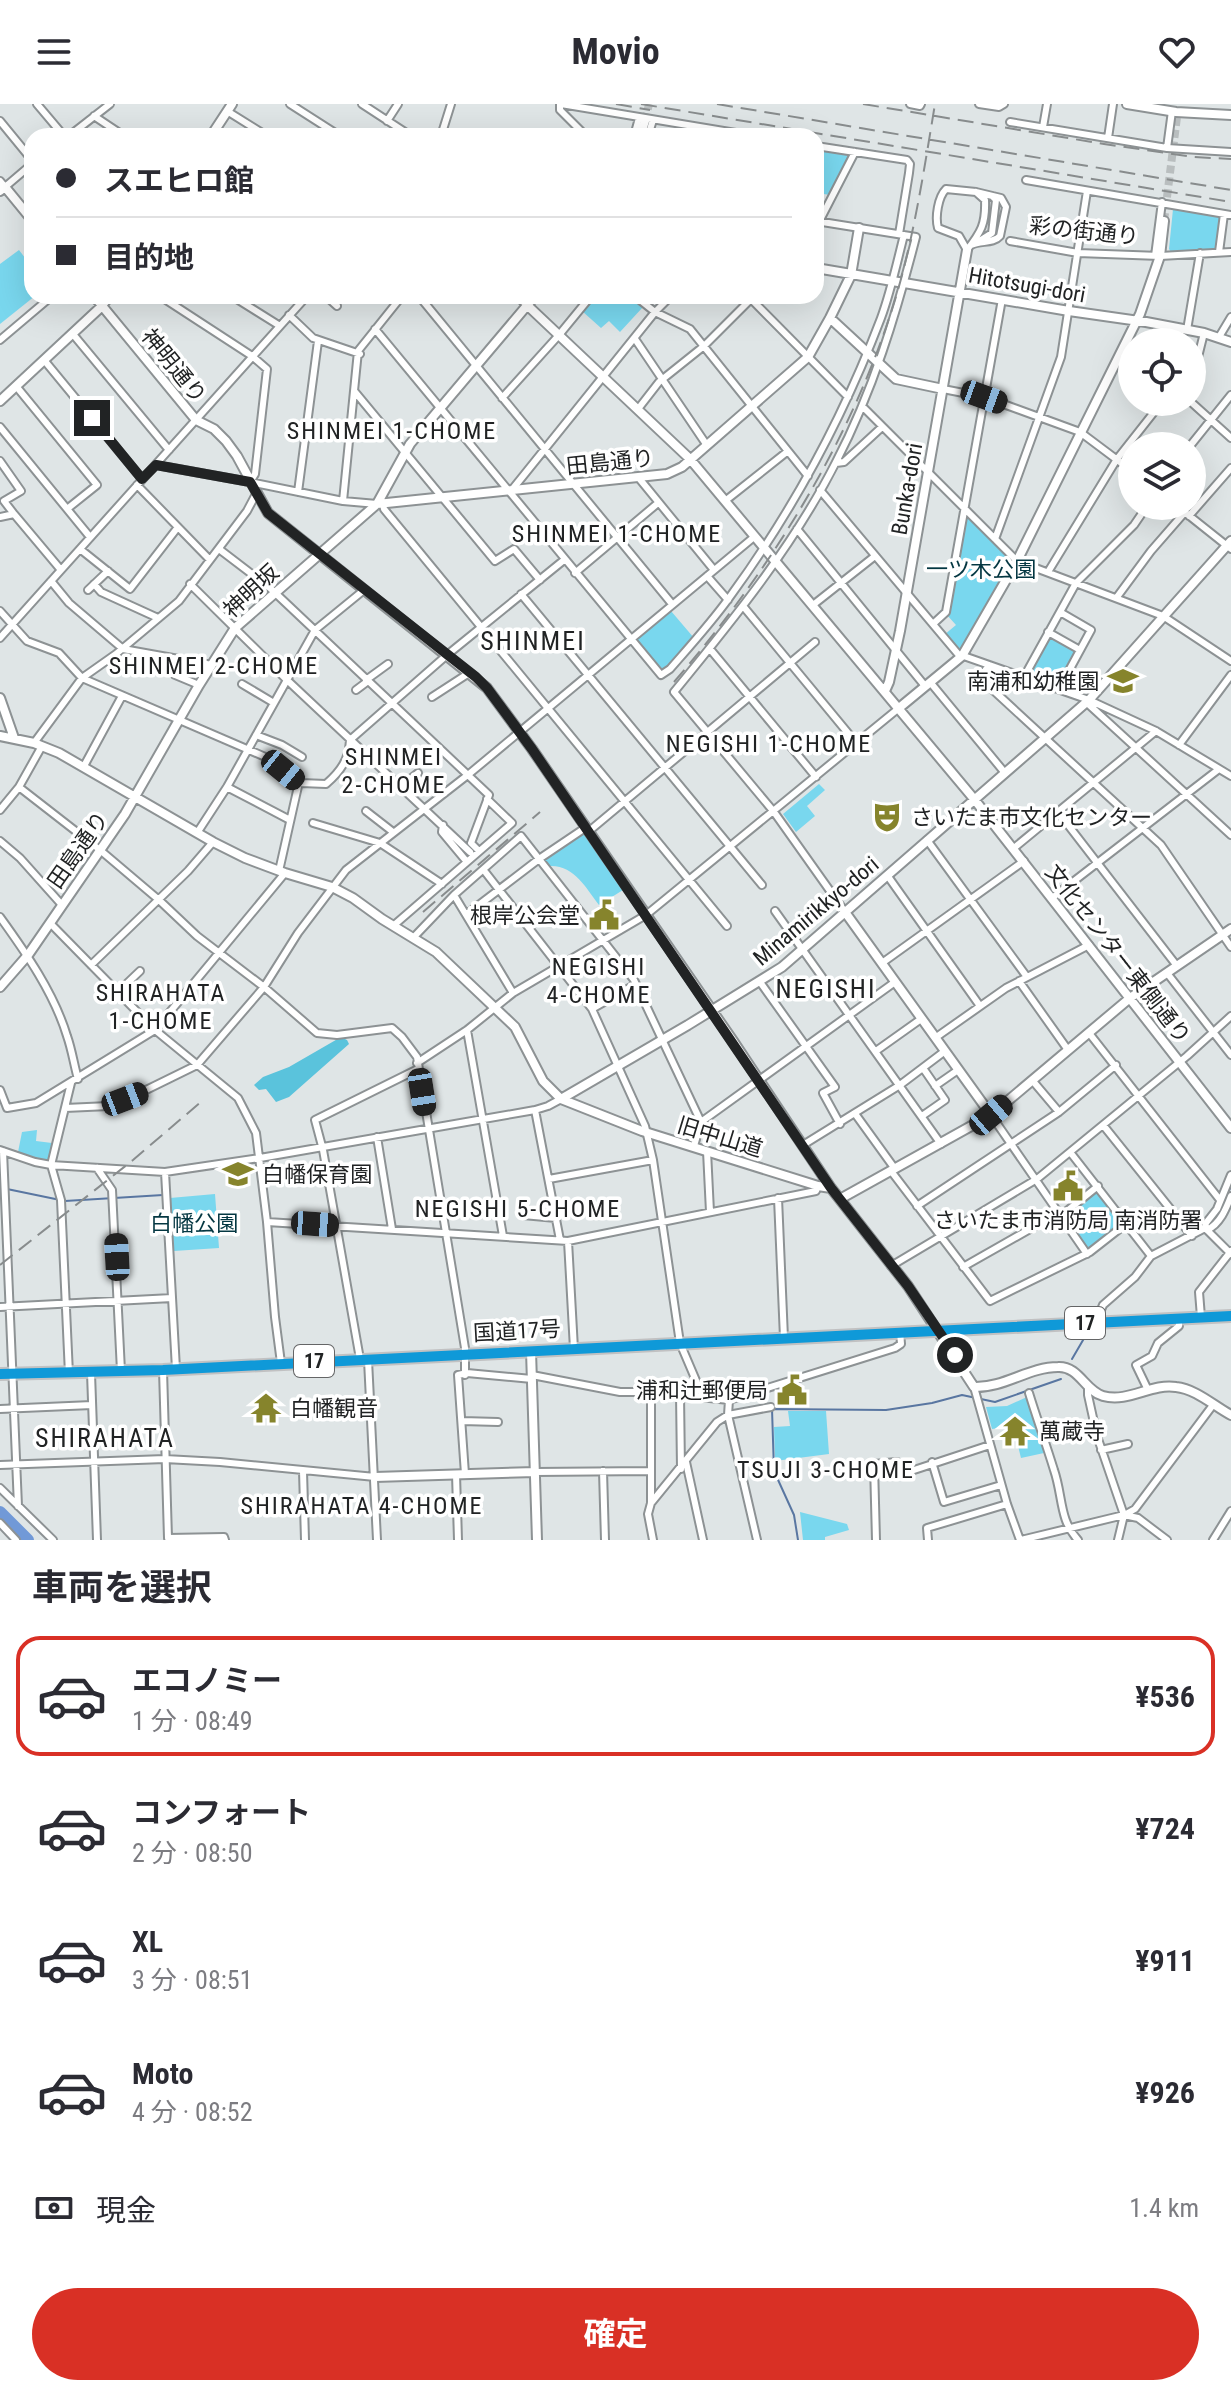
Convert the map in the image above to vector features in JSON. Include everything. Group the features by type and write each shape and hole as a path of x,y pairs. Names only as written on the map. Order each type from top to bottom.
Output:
{"highway":[{"name":"17","path":"938,1330 1231,1316"},
{"name":"国道17号","path":"91,1373 938,1330"},
{"name":"17","path":"0,1374 91,1373"}],"street":[{"path":"37,104 59,128"},
{"path":"77,128 110,104"},
{"path":"290,104 328,128"},
{"path":"362,104 398,128"},
{"path":"387,121 398,104"},
{"path":"444,128 451,104"},
{"path":"578,128 560,110 560,104 688,128"},
{"path":"910,104 921,104"},
{"path":"979,104 999,107 1004,104"},
{"path":"1043,127 1047,104"},
{"path":"1108,138 1113,104"},
{"path":"1127,104 1231,115"},
{"path":"216,128 229,107 257,128"},
{"path":"1167,148 1177,111"},
{"path":"94,116 112,128"},
{"path":"640,128 645,120"},
{"path":"642,128 645,120"},
{"path":"645,120 646,128"},
{"path":"0,121 24,152"},
{"path":"1010,122 1167,148 1231,152"},
{"path":"375,329 661,675 670,669 728,600 764,548 808,476 848,397 882,315 902,235 910,164 907,160 824,147"},
{"path":"824,210 855,152"},
{"path":"24,168 2,186 24,205"},
{"path":"1026,180 1227,214 1219,252"},
{"path":"951,188 989,194 1005,203 1002,232 995,241 981,241 969,247 959,236 938,228 936,220 944,190 951,188"},
{"path":"995,539 1061,357 1087,191"},
{"path":"969,247 980,236 985,208 983,197 976,192"},
{"path":"1158,256 1162,202"},
{"path":"1134,328 1158,256 1164,221"},
{"path":"824,222 916,237 879,365 836,463 797,529 743,606 674,692 774,812 1037,1179 1087,1254"},
{"name":"田島通り","path":"380,504 667,474 682,467 808,357 851,275 859,228"},
{"name":"彩の街通り","path":"1010,241 1078,253 1158,256 1231,252"},
{"name":"Bunka-dori","path":"885,691 897,648 969,247"},
{"path":"1187,328 1200,253"},
{"name":"Hitotsugi-dori","path":"824,270 1177,328"},
{"path":"933,624 946,612 1002,299"},
{"path":"0,340 43,304"},
{"path":"172,304 267,369 255,474 250,482"},
{"path":"245,304 280,326"},
{"path":"0,638 299,304"},
{"path":"343,501 358,351 395,304"},
{"path":"426,304 672,604"},
{"path":"502,398 584,304"},
{"path":"645,304 690,329 808,476"},
{"path":"509,491 663,304"},
{"path":"638,409 663,379 704,346 747,304"},
{"path":"759,304 848,397"},
{"path":"380,504 405,452 527,305"},
{"name":"文化センター東側通り","path":"527,305 690,459 1014,848 1231,1128"},
{"path":"0,401 102,306"},
{"name":"神明通り","path":"102,306 196,420 214,429 226,441 268,513 487,688 712,1010 831,1188"},
{"path":"289,315 318,341 360,354"},
{"path":"1219,337 1231,317"},
{"path":"830,318 896,379 984,397 1040,417 1080,432 1117,459"},
{"path":"72,333 169,450"},
{"name":"Hitotsugi-dori","path":"1206,334 1231,342"},
{"path":"635,339 706,444"},
{"path":"298,492 318,341"},
{"path":"44,360 140,482 210,560"},
{"path":"377,1540 375,1477 364,1359 315,1120 418,1066 513,993 646,915 962,656 1017,561 1080,432 1118,363"},
{"path":"16,386 97,485 67,509"},
{"path":"355,392 495,561 514,549 540,580"},
{"path":"1200,432 1231,395"},
{"path":"862,406 1017,561 1163,616 1231,661"},
{"path":"1206,415 1231,438"},
{"path":"1048,572 1117,459 1151,416"},
{"path":"0,427 90,537"},
{"path":"836,463 844,462 882,427"},
{"path":"725,501 788,451"},
{"path":"0,461 21,491 4,501 61,570"},
{"path":"156,465 343,501 380,504 727,926"},
{"path":"1206,494 1231,468"},
{"path":"637,477 714,570"},
{"path":"820,490 958,654 1059,689 1156,731 1231,776"},
{"path":"0,810 19,787 38,745 82,678 123,649 179,601 256,494"},
{"path":"575,573 658,503"},
{"name":"神明坂","path":"199,685 235,628 380,504"},
{"path":"0,517 14,514"},
{"path":"1024,677 1076,583 1137,520"},
{"path":"1117,597 1151,551 1181,520"},
{"path":"1195,520 1230,545"},
{"path":"80,549 130,589 178,527"},
{"path":"797,529 1005,773"},
{"path":"65,1108 109,1106 197,1065 264,987 298,933 346,870 469,774 754,537"},
{"name":"Minamirikkyo-dori","path":"561,1099 760,982 802,949 1087,701 1230,545"},
{"path":"219,549 275,592 489,795 471,843 479,851"},
{"path":"813,605 875,556"},
{"path":"0,611 27,641 59,653 82,678 270,759 299,782 326,784 340,772 349,753 350,740 391,702 564,560"},
{"path":"108,571 91,587 158,618"},
{"path":"707,576 728,600"},
{"path":"51,581 69,603 123,649 212,665"},
{"path":"190,584 470,852"},
{"path":"197,833 227,787 315,630 364,590"},
{"path":"521,594 762,885"},
{"path":"743,606 857,744"},
{"path":"1059,689 1091,630 1060,612"},
{"path":"1048,632 1080,650"},
{"path":"467,914 539,859 586,830 624,801 815,642"},
{"path":"710,649 816,777"},
{"path":"356,690 388,664"},
{"path":"989,665 980,678 1161,845 1231,947"},
{"path":"432,697 470,672"},
{"path":"175,675 199,685"},
{"path":"1179,745 1231,675"},
{"path":"242,684 274,703"},
{"name":"田島通り","path":"0,987 28,955 136,796 199,685"},
{"path":"84,766 122,696"},
{"path":"0,698 14,738"},
{"path":"1087,701 1231,835"},
{"path":"1014,848 1156,731"},
{"path":"256,735 302,757"},
{"path":"0,736 38,745 84,766 245,858 332,887 353,898 443,958 474,990 496,1007 515,1027 546,1086 561,1099 535,1110 165,1172 35,1162 2,1150 18,1506"},
{"path":"1052,898 1219,769"},
{"path":"402,786 418,773"},
{"path":"0,1090 7,1108 36,1103 155,1030 220,953 282,872 299,782"},
{"path":"19,787 100,850 197,936 264,987 317,1033 337,1035 392,1028 402,1037 417,1057 465,1354 465,1375"},
{"path":"227,787 290,820"},
{"path":"393,926 512,823 487,799"},
{"path":"366,811 393,832"},
{"path":"1058,812 1177,966"},
{"path":"313,823 380,843 442,884"},
{"path":"443,825 442,832 467,862"},
{"path":"413,938 454,895 521,836 636,984 701,1122"},
{"path":"927,840 1027,977"},
{"path":"0,841 20,858 62,905"},
{"path":"91,965 159,900 213,842"},
{"path":"882,963 1024,861"},
{"path":"486,873 592,1009 648,1133 680,1343 703,1397"},
{"path":"887,875 980,1006"},
{"path":"454,895 513,993"},
{"path":"775,911 941,1144"},
{"path":"0,918 28,955 56,1009 67,1035 78,1079"},
{"path":"50,923 155,1030 238,1098 256,1133 281,1363"},
{"path":"840,1199 991,1115 1130,998 1231,929"},
{"path":"935,1038 1019,981 1089,945"},
{"path":"118,992 140,971"},
{"path":"1167,973 1231,1055"},
{"path":"1019,981 1068,1050"},
{"path":"760,982 835,1087 823,1093 840,1124"},
{"path":"694,1146 701,1122 895,982"},
{"path":"592,1009 636,984"},
{"path":"891,1266 1037,1179 1231,1016"},
{"path":"876,1051 921,1019"},
{"path":"467,1030 503,1236"},
{"path":"1089,1033 1220,1200"},
{"path":"803,1145 856,1115 945,1051"},
{"path":"917,1206 1059,1112 1116,1065"},
{"path":"922,1116 945,1100 923,1068"},
{"path":"935,1086 958,1070"},
{"path":"1032,1080 1059,1112"},
{"path":"69,1374 61,1200 51,1163 71,1083"},
{"name":"旧中山道","path":"561,1099 648,1133 831,1188"},
{"path":"535,1110 560,1240"},
{"path":"856,1115 917,1206 990,1301 1087,1254 1127,1223"},
{"path":"1103,1125 1192,1236"},
{"path":"377,1137 392,1229"},
{"path":"707,1151 710,1212"},
{"path":"1070,1152 1151,1256"},
{"path":"549,1179 653,1160"},
{"path":"97,1168 112,1190 121,1371"},
{"path":"165,1172 176,1369"},
{"path":"1201,1317 1199,1292 1231,1252 1206,1229 1206,1223 1231,1175"},
{"path":"267,1222 568,1241 816,1191 818,1186"},
{"path":"963,1267 1061,1213 1098,1186"},
{"path":"831,1188 938,1330 974,1387 1001,1485 1021,1540 1124,1515 1135,1509 1213,1405"},
{"path":"1095,1322 1103,1305 1135,1277 1151,1256 1213,1228 1231,1196"},
{"path":"778,1198 784,1338"},
{"path":"523,1215 556,1218"},
{"path":"568,1241 574,1349"},
{"path":"0,1307 172,1298"},
{"path":"1148,1390 1136,1365 1152,1356 1158,1343 1179,1326 1179,1318"},
{"path":"458,1540 462,1421 458,1375 532,1377 620,1392 729,1400 895,1348 901,1344 900,1331"},
{"path":"531,1351 537,1540"},
{"path":"974,1387 991,1386 1039,1370 1060,1367 1072,1371 1102,1396 1115,1398 1165,1386 1182,1388 1231,1415"},
{"path":"163,1370 168,1539 224,1537 225,1540"},
{"path":"91,1373 97,1540"},
{"path":"1088,1387 1101,1450 1124,1515 1118,1540"},
{"path":"651,1392 651,1503 648,1514 653,1540"},
{"path":"1029,1393 1059,1486 1067,1528 1078,1540"},
{"path":"680,1394 681,1469"},
{"path":"729,1400 728,1415 757,1540"},
{"path":"0,1409 92,1405"},
{"path":"651,1503 717,1422 728,1415 771,1407"},
{"path":"462,1421 498,1422"},
{"path":"1101,1450 1128,1444"},
{"path":"876,1540 874,1464 897,1462 911,1471 990,1445"},
{"path":"0,1465 165,1459 375,1477 651,1471"},
{"path":"686,1462 703,1540"},
{"path":"932,1462 944,1502 1001,1485"},
{"path":"303,1471 305,1540"},
{"path":"603,1471 605,1540"},
{"path":"0,1488 53,1540"},
{"path":"928,1540 927,1528 1007,1504"},
{"path":"1215,1539 1231,1513"},
{"path":"1124,1515 1138,1518 1167,1540"},
{"path":"0,1523 7,1536 16,1540"}],"green space":[{"path":"824,150 850,154 831,195 824,194"},
{"path":"1173,209 1219,217 1218,248 1171,252"},
{"path":"19,250 24,257 25,304 0,324 0,264"},
{"path":"587,304 639,304 643,307 620,332 609,321 601,328 582,311"},
{"name":"一ツ木公園","path":"968,518 1012,561 996,593 957,651 944,635 956,625 947,615"},
{"path":"671,611 694,638 669,668 661,670 637,641"},
{"path":"1050,637 1075,651 1057,684 1029,674"},
{"path":"819,784 825,790 807,806 815,816 796,832 783,814"},
{"path":"583,831 623,890 599,905 573,873 550,866 544,859"},
{"path":"37,1130 36,1141 52,1143 48,1161 18,1152 22,1132"},
{"path":"1096,1191 1100,1192 1122,1223 1088,1248 1067,1215"},
{"name":"白幡公園","path":"215,1194 219,1248 174,1251 170,1198"},
{"name":"萬蔵寺","path":"1027,1397 1044,1453 1021,1458 1013,1426 992,1429 986,1407 1007,1406"},
{"path":"788,1411 826,1411 829,1454 775,1461 774,1427 790,1426"},
{"path":"800,1512 847,1524 849,1530 825,1537 825,1540 803,1540"}],"shaded area":[{"path":"341,1037 349,1044 289,1097 276,1102 266,1089 259,1090 254,1085 263,1077 289,1067"}],"waterway":[{"path":"1212,1221 1220,1212 1231,1186"},
{"path":"7,1189 65,1201 163,1195"},
{"path":"1072,1359 1086,1335"},
{"path":"798,1540 794,1515 774,1471 772,1409 886,1410 962,1395 995,1402 1061,1379"},
{"path":"0,1512 28,1540"}],"tunnel":[{"path":"645,121 649,104"},
{"path":"1164,221 1177,117"}],"railway":[{"path":"616,104 650,110"},
{"path":"641,104 785,128"},
{"path":"717,104 1231,190"},
{"path":"863,104 1104,144 1231,159"},
{"path":"674,682 775,550 831,454 855,404 877,353 902,276 935,104"},
{"path":"824,134 1231,202"},
{"path":"423,912 540,812"},
{"path":"0,1265 202,1101"}],"place":[{"name":"南浦和幼稚園","path":"1123,681"},
{"name":"さいたま市文化センター","path":"887,817"},
{"name":"根岸公会堂","path":"604,915"},
{"name":"白幡保育園","path":"238,1174"},
{"name":"さいたま市消防局 南消防署","path":"1068,1186"},
{"name":"浦和辻郵便局","path":"792,1390"},
{"name":"白幡観音","path":"266,1408"},
{"name":"萬蔵寺","path":"1015,1431"}],"district":[{"name":"SHINMEI 1-CHOME","path":"392,431"},
{"name":"SHINMEI 1-CHOME","path":"617,534"},
{"name":"SHINMEI","path":"533,641"},
{"name":"SHINMEI 2-CHOME","path":"214,666"},
{"name":"NEGISHI 1-CHOME","path":"769,744"},
{"name":"SHINMEI 2-CHOME","path":"394,771"},
{"name":"NEGISHI 4-CHOME","path":"599,981"},
{"name":"NEGISHI","path":"826,989"},
{"name":"SHIRAHATA 1-CHOME","path":"161,1007"},
{"name":"NEGISHI 5-CHOME","path":"518,1209"},
{"name":"SHIRAHATA","path":"105,1438"},
{"name":"TSUJI 3-CHOME","path":"826,1470"},
{"name":"SHIRAHATA 4-CHOME","path":"362,1506"}],"route":[{"path":"92,418 142,479 156,465 250,482 268,513 487,688 733,1041 831,1188 908,1286 955,1355"}]}
